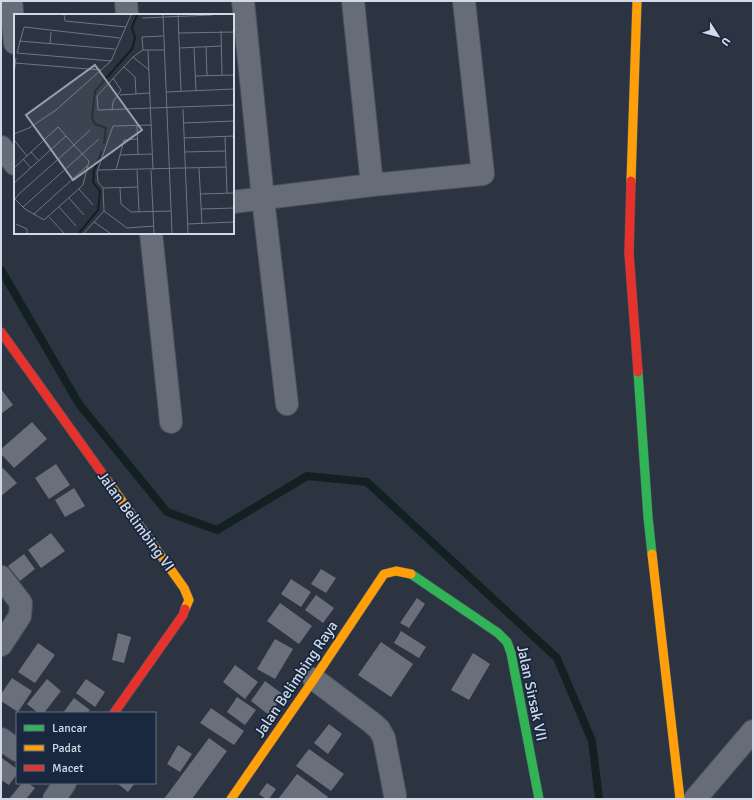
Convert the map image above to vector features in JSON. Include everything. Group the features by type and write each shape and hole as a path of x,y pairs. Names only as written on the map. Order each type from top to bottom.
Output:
{"street":[{"path":"11,1 14,32"},
{"path":"126,1 127,14"},
{"path":"242,1 287,404"},
{"path":"353,1 372,185"},
{"path":"234,202 372,185 483,174 464,1"},
{"path":"637,1 629,253 648,517 680,799"},
{"path":"1,147 14,163"},
{"path":"151,234 171,422"},
{"name":"Jalan Belimbing VI","path":"1,332 184,588 188,600 183,615 115,712"},
{"name":"Jalan Sirsak VII","path":"384,574 396,571 412,574 498,633 507,642 511,653 539,799"},
{"name":"Jalan Belimbing Raya","path":"231,799 384,574"},
{"path":"1,577 21,603 20,616 1,645"},
{"path":"314,679 379,729 384,738 396,795 395,799"},
{"path":"695,799 753,731"},
{"path":"1,739 16,749"},
{"path":"54,799 63,784"}],"building":[{"path":"1,389 13,405 1,414"},
{"path":"32,422 47,439 14,468 1,454 1,449"},
{"path":"56,464 70,485 49,499 35,478"},
{"path":"3,468 17,483 1,496 1,470"},
{"path":"74,488 85,506 65,517 55,500"},
{"path":"51,533 65,551 41,568 28,550"},
{"path":"24,554 35,569 20,581 8,566"},
{"path":"321,569 336,578 326,593 311,584"},
{"path":"291,579 311,592 301,607 281,594"},
{"path":"316,595 334,608 323,623 305,610"},
{"path":"417,598 425,604 409,628 400,623"},
{"path":"280,603 312,626 299,644 267,621"},
{"path":"401,631 426,647 419,658 394,643"},
{"path":"118,633 131,637 124,663 112,660"},
{"path":"275,639 293,649 275,679 257,669"},
{"path":"381,642 413,664 391,697 358,675"},
{"path":"38,643 55,655 35,683 18,672"},
{"path":"473,653 490,664 469,700 451,690"},
{"path":"235,665 258,682 245,699 223,682"},
{"path":"12,678 32,691 18,712 1,701 1,694"},
{"path":"47,679 61,691 45,712 37,712 27,704"},
{"path":"86,679 105,692 95,707 76,693"},
{"path":"265,681 284,695 269,715 251,701"},
{"path":"237,697 256,710 245,725 227,712"},
{"path":"74,698 90,710 88,712 64,712"},
{"path":"211,708 244,731 234,745 200,723"},
{"path":"329,724 342,734 328,754 314,743"},
{"path":"209,738 227,751 192,799 164,799"},
{"path":"178,745 192,754 180,772 167,764"},
{"path":"309,749 344,774 331,791 296,766"},
{"path":"2,758 16,768 16,775 9,785 1,780"},
{"path":"297,774 328,797 326,799 280,799 279,798"},
{"path":"267,783 276,789 269,799 266,799 259,794"},
{"path":"21,784 29,784 35,788 26,799 9,799"},
{"path":"118,784 134,784 128,792"}],"waterway":[{"path":"1,270 79,404 167,512 217,530 307,476 367,482 557,658 592,741 599,799"}],"traffic: fast":[{"path":"638,372 652,554"},
{"path":"411,574 498,633 507,642 511,653 539,799"}],"traffic: slow":[{"path":"631,181 637,1"},
{"path":"107,480 184,588 189,600 185,609"},
{"path":"652,554 680,799"},
{"path":"231,799 384,574 396,571 411,574"}],"traffic: jam":[{"path":"631,181 629,253 638,372"},
{"path":"1,332 107,480"},
{"path":"115,712 183,615 185,609"}]}
